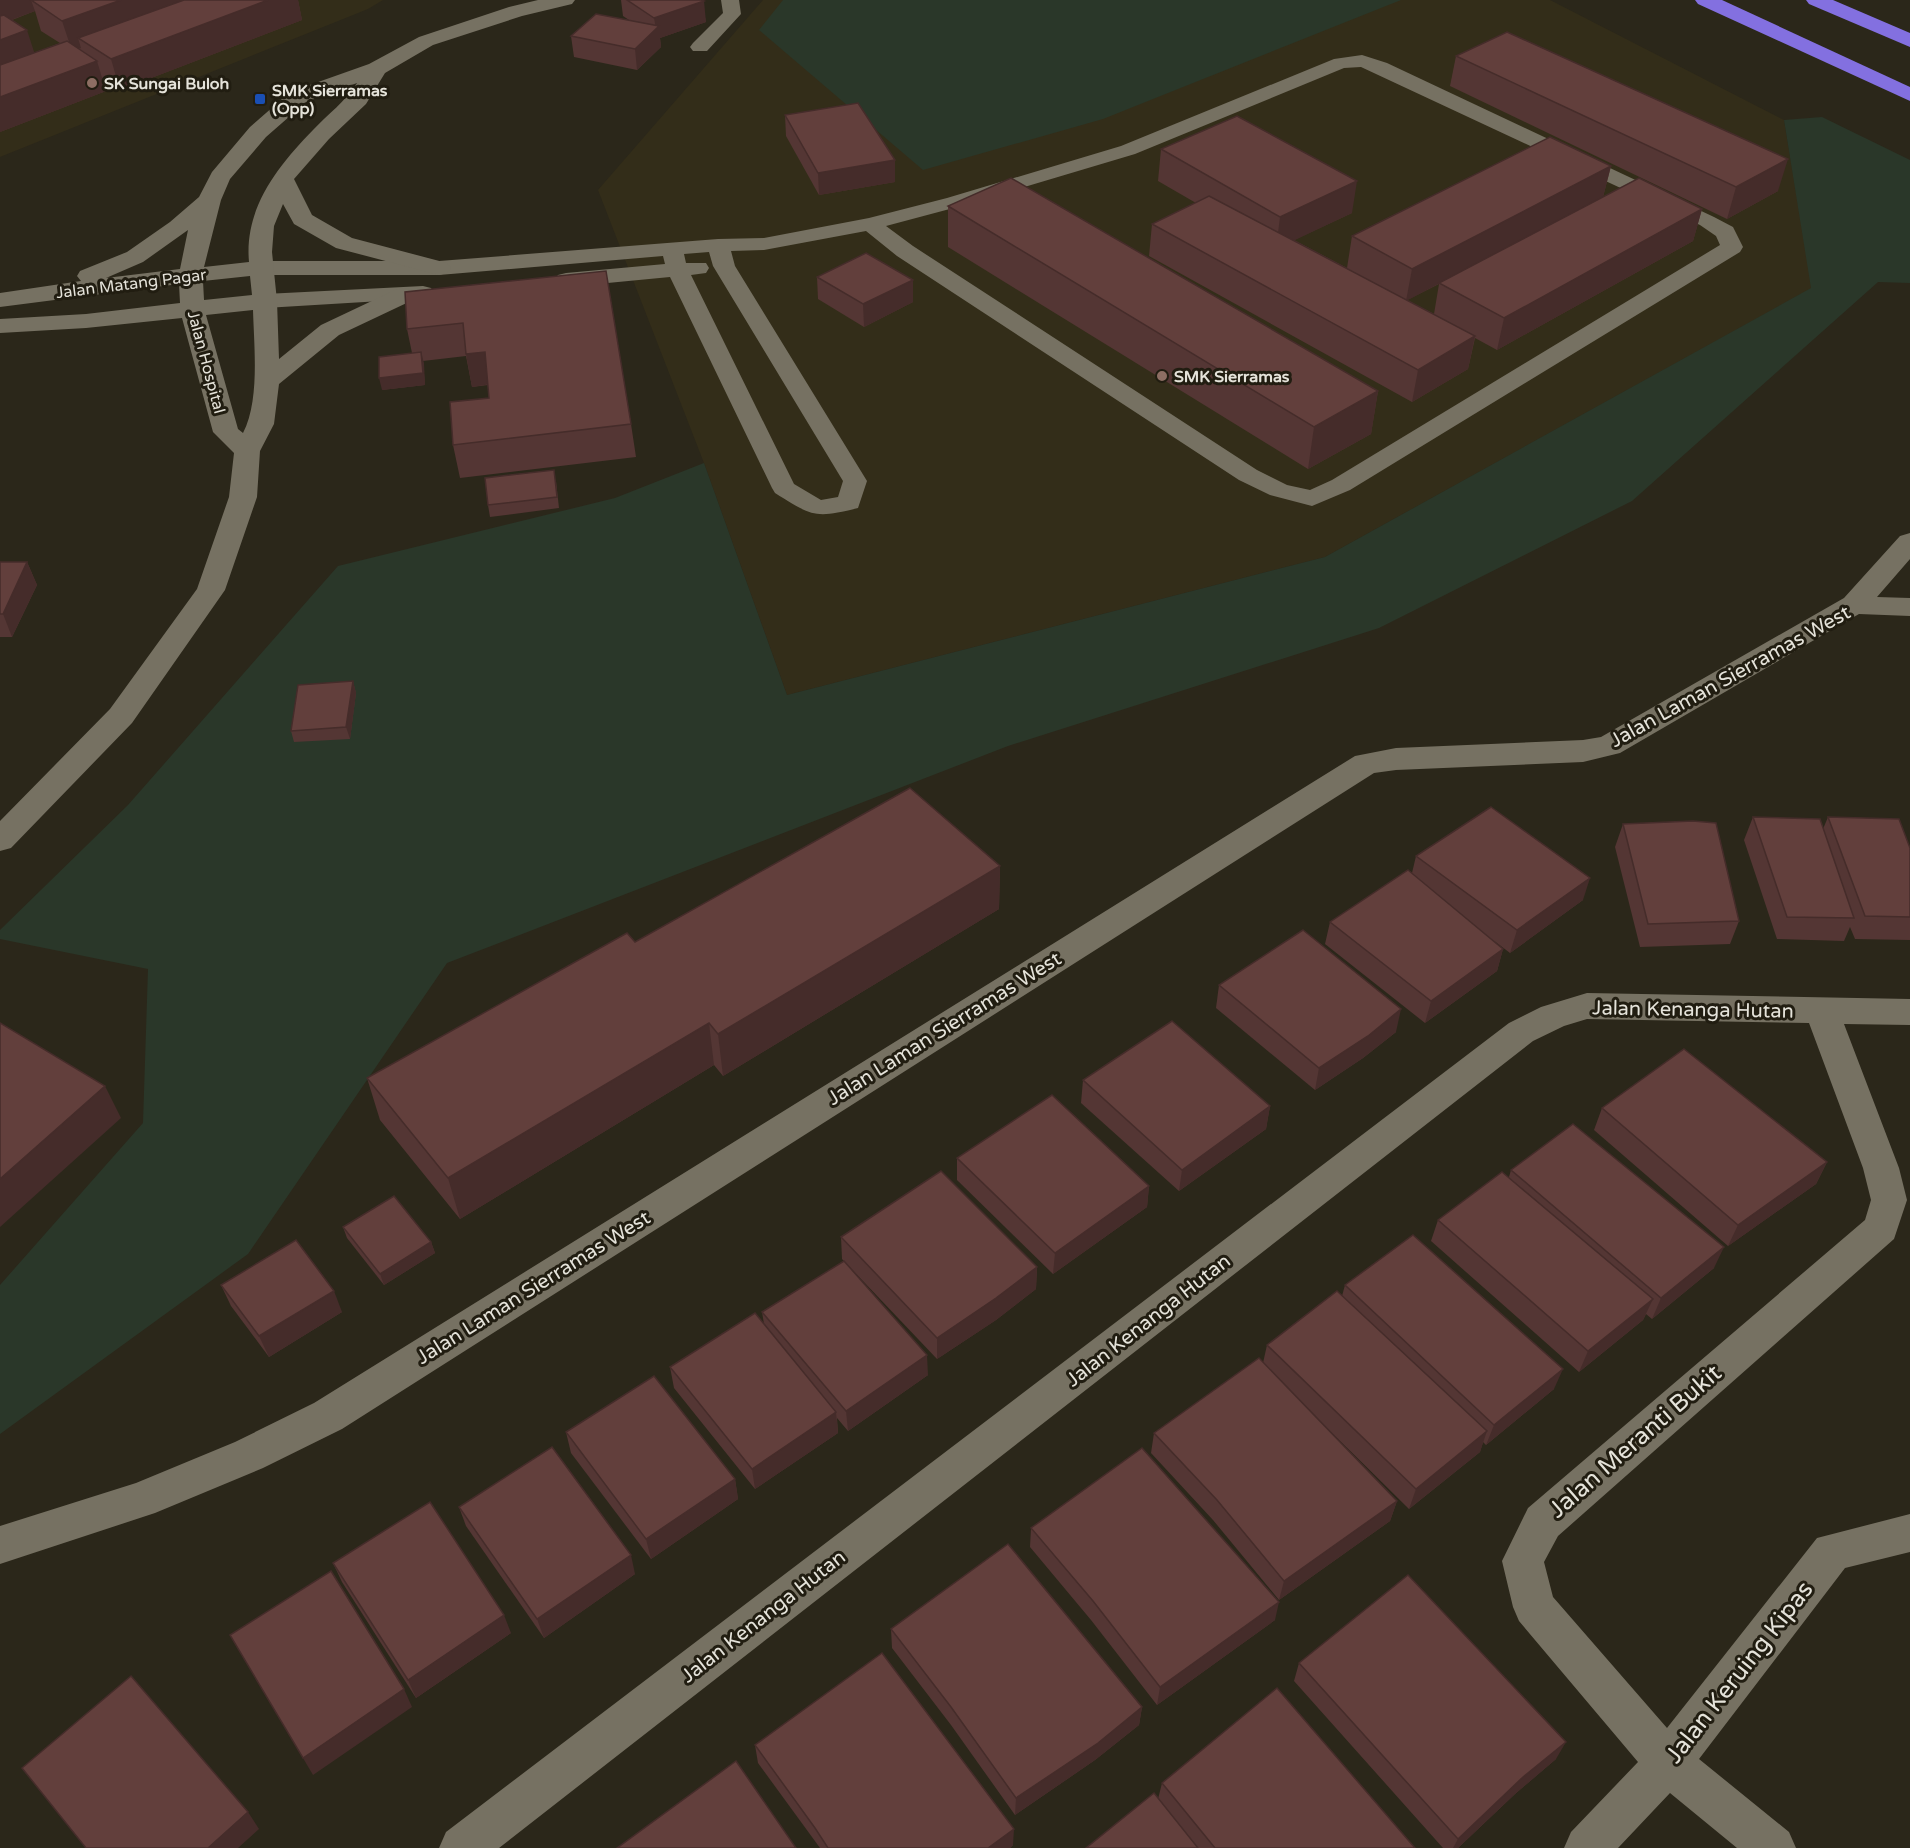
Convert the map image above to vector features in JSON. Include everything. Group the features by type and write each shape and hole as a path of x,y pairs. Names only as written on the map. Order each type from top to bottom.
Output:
{"highway":[{"path":"1705,0 1910,95"},
{"path":"1816,0 1910,41"}],"street":[{"name":"Jalan Hospital","path":"247,450 226,432 192,309 191,275 209,200 220,177 258,132 298,97 377,69 426,41 516,11 565,0"},
{"name":"Jalan Hospital","path":"0,840 121,716 211,590 243,497 247,450 261,424 267,381 265,301 261,268 262,226 282,178 321,134 358,99 377,69"},
{"path":"282,178 302,219 344,243 439,280"},
{"path":"0,299 85,278 135,256 178,227 209,200"},
{"name":"Jalan Matang Pagar","path":"0,299 261,268"},
{"path":"267,381 330,330 404,295"},
{"path":"0,326 86,321 265,301"},
{"path":"1854,605 1910,542"},
{"name":"Jalan Laman Sierramas West","path":"0,1545 141,1500 249,1455 327,1416 1353,771 1380,760 1583,751 1609,746 1854,605 1910,607"},
{"name":"Jalan Kenanga Hutan","path":"462,1848 1521,1032 1553,1016 1587,1006 1910,1012"},
{"name":"Jalan Meranti Bukit","path":"1773,1848 1668,1763 1534,1607 1523,1561 1543,1522 1881,1228 1889,1200 1881,1168 1822,1011"},
{"name":"Jalan Keruing Kipas","path":"1587,1848 1668,1763 1832,1552 1910,1533"}],"lane":[{"path":"700,47 732,14 730,0"},
{"path":"261,268 439,280 721,255 764,244 870,224 1128,150 1341,63 1362,61 1380,67 1707,221 1725,232 1732,247 1470,408 1341,485 1312,498 1279,490 1248,475 905,251 870,224"},
{"path":"675,260 784,488 817,508 849,503 855,482 721,255"},
{"path":"547,282 675,260"},
{"path":"265,301 404,295 439,280"}],"shaded area":[{"name":"SK Sungai Buloh","path":"0,0 383,0 368,9 0,157"},
{"name":"SMK Sierramas","path":"763,0 1550,0 1784,120 1812,288 1325,557 787,695 704,463 598,190"}],"green space":[{"path":"783,0 1401,0 1103,119 923,170 759,30"},
{"path":"1822,117 1910,160 1910,283 1878,282 1632,501 1379,628 1008,746 447,963 248,1254 0,1434 0,1285 143,1123 148,969 0,939 0,930 128,805 338,566 615,498 704,463 787,695 1325,557 1811,288 1784,120"}],"building":[{"path":"31,0 121,0 62,21"},
{"path":"184,0 268,0 111,59 78,38"},
{"path":"627,0 701,0 704,1 654,18"},
{"path":"596,14 659,26 635,49 571,36"},
{"path":"4,15 27,30 0,40 0,16"},
{"path":"1507,32 1788,159 1736,187 1456,56"},
{"path":"67,41 97,61 0,97 0,65"},
{"path":"858,103 895,160 818,173 785,115"},
{"path":"1237,116 1357,181 1280,217 1161,149"},
{"path":"1550,137 1611,166 1412,269 1352,236"},
{"path":"1011,178 1378,391 1314,427 948,206"},
{"path":"1639,178 1702,209 1504,318 1439,283"},
{"path":"1209,196 1475,336 1418,370 1152,224"},
{"path":"866,253 913,280 863,304 817,277"},
{"path":"606,271 631,424 453,445 450,402 489,398 485,352 466,354 463,323 407,329 405,292"},
{"path":"421,352 423,373 379,378 379,357"},
{"path":"554,470 557,497 488,505 485,478"},
{"path":"0,562 27,562 3,614 0,614"},
{"path":"353,681 346,727 291,731 298,685"},
{"path":"910,788 1000,866 718,1034 709,1023 448,1178 367,1078 627,933 635,942"},
{"path":"1491,807 1590,878 1517,930 1416,856"},
{"path":"1753,817 1820,819 1854,918 1787,917"},
{"path":"1828,817 1899,819 1910,848 1910,917 1865,916"},
{"path":"1693,821 1716,823 1739,921 1648,924 1623,824"},
{"path":"1408,870 1503,949 1431,1001 1330,922"},
{"path":"1303,930 1401,1009 1368,1036 1319,1068 1219,985"},
{"path":"1172,1021 1270,1106 1182,1170 1083,1080"},
{"path":"0,1023 105,1086 0,1179"},
{"path":"1684,1049 1827,1162 1738,1225 1602,1108"},
{"path":"1052,1095 1149,1186 1055,1253 957,1158"},
{"path":"1573,1124 1724,1247 1661,1298 1511,1170"},
{"path":"941,1171 1037,1267 937,1338 841,1237"},
{"path":"1502,1172 1653,1299 1588,1351 1438,1220"},
{"path":"394,1196 431,1242 380,1274 343,1227"},
{"path":"1413,1235 1563,1369 1494,1425 1345,1285"},
{"path":"296,1240 334,1291 259,1336 221,1285"},
{"path":"844,1261 927,1355 846,1411 762,1312"},
{"path":"1337,1291 1487,1431 1416,1489 1267,1345"},
{"path":"755,1313 836,1412 752,1469 670,1367"},
{"path":"1259,1358 1397,1501 1284,1581 1217,1500 1154,1433"},
{"path":"654,1376 735,1479 646,1539 566,1432"},
{"path":"552,1447 631,1555 537,1619 459,1507"},
{"path":"1142,1448 1279,1602 1160,1687 1093,1601 1031,1528"},
{"path":"430,1502 504,1615 408,1680 333,1563"},
{"path":"1008,1544 1142,1707 1098,1743 1016,1798 951,1707 891,1629"},
{"path":"331,1571 404,1689 303,1758 230,1635"},
{"path":"1408,1575 1566,1742 1523,1777 1458,1839 1299,1663"},
{"path":"882,1653 1014,1829 988,1848 828,1848 755,1745"},
{"path":"131,1676 248,1812 208,1848 86,1848 22,1768"},
{"path":"1277,1688 1415,1848 1215,1848 1162,1783"},
{"path":"736,1761 796,1848 617,1848"},
{"path":"1154,1793 1198,1848 1086,1848"}],"place":[{"name":"SK Sungai Buloh","path":"92,83"},
{"name":"SMK Sierramas (Opp)","path":"260,99"},
{"name":"SMK Sierramas","path":"1162,376"}]}
